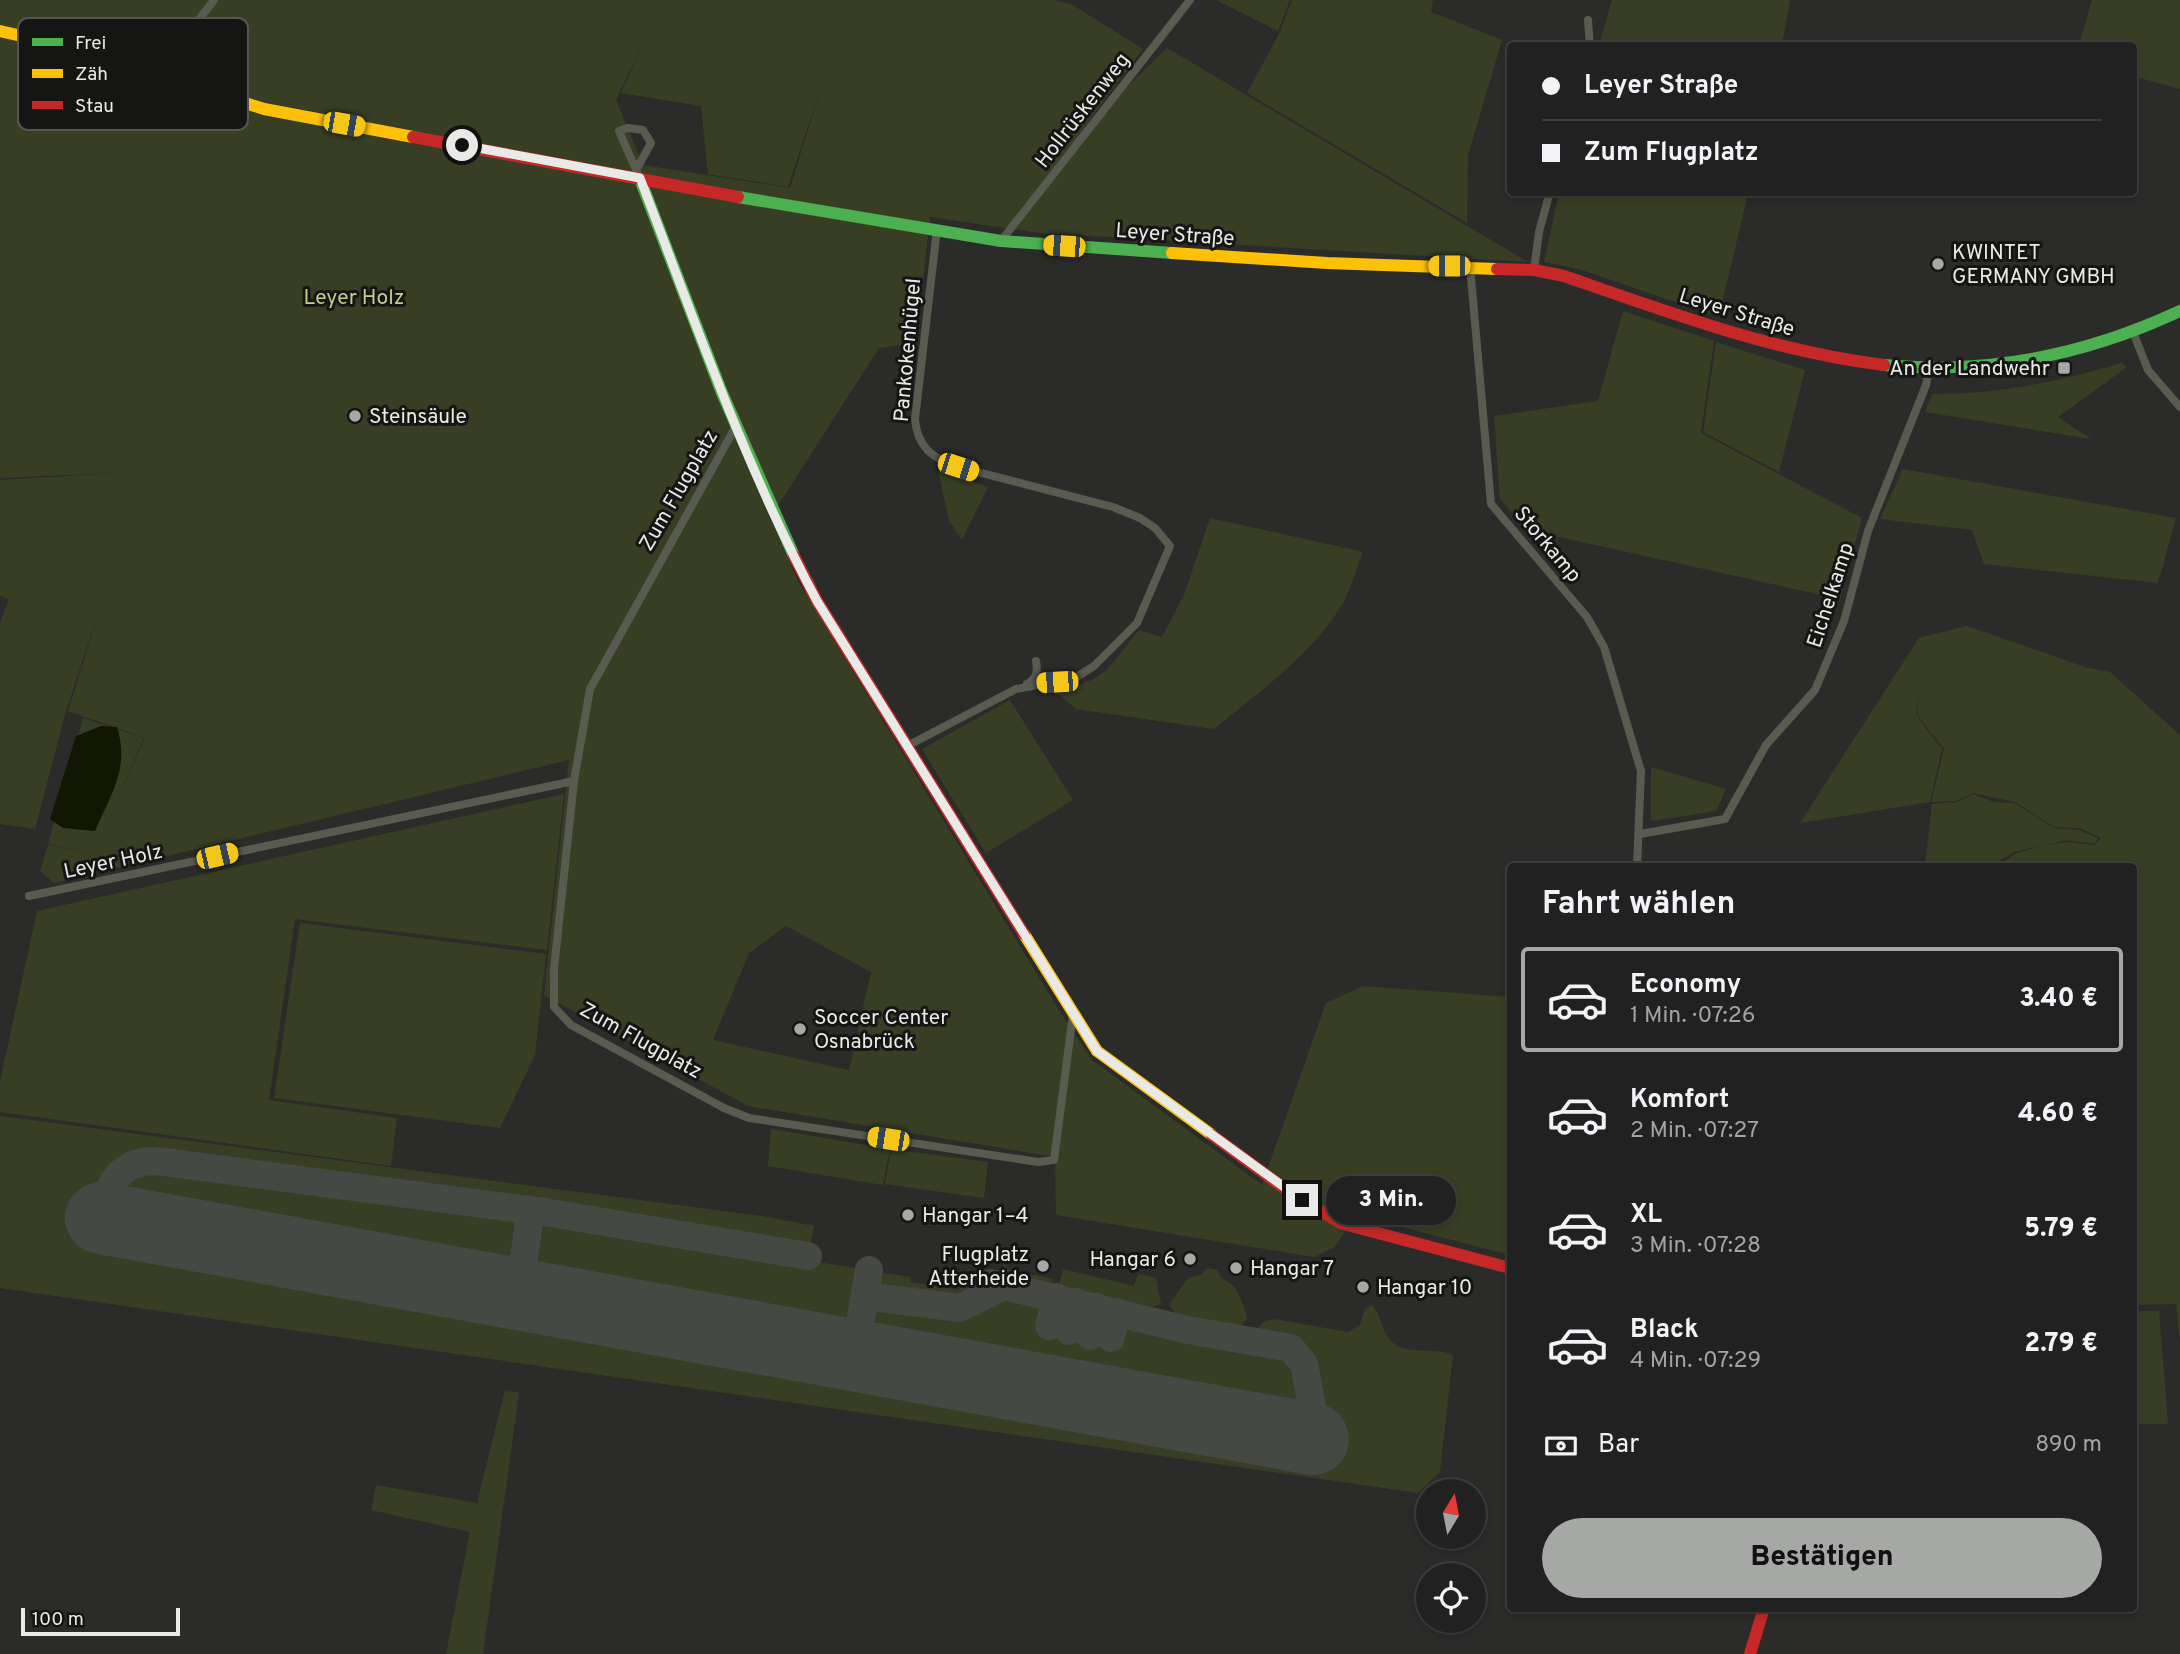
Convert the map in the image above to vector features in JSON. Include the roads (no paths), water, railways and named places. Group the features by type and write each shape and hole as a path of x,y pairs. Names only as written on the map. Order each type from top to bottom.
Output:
{"street":[{"path":"200,18 214,0"},
{"name":"Hollrüskenweg","path":"1000,241 1190,0"},
{"path":"1588,20 1590,42"},
{"name":"Leyer Straße","path":"0,31 18,35"},
{"name":"Leyer Straße","path":"248,106 1000,241 1339,264 1534,270 1564,276 1786,349 1863,363 1928,369 2010,366 2062,356 2133,332 2180,311"},
{"path":"628,128 643,130 651,143 638,174 619,131 628,128"},
{"name":"Zum Flugplatz","path":"638,174 736,426 812,591 1097,1051 1284,1188 1340,1223 1507,1267"},
{"path":"1534,270 1539,232 1549,196"},
{"name":"Pankokenhügel","path":"909,745 1025,686 1075,677 1107,654 1137,623 1170,546 1155,528 1140,518 1113,507 958,467 940,461 923,446 915,419 937,229"},
{"name":"Storkamp","path":"1470,266 1491,504 1587,617 1604,647 1641,771 1640,834"},
{"path":"2133,332 2148,370 2180,407"},
{"name":"Eichelkamp","path":"1640,834 1726,819 1766,745 1815,690 1844,621 1868,531 1926,385 1928,369"},
{"name":"Zum Flugplatz","path":"736,426 590,689 575,781 554,970 554,1007 571,1025 724,1108 749,1118 1038,1162 1054,1160 1073,1014"},
{"path":"1025,686 1034,680 1038,671 1036,661"},
{"name":"Leyer Holz","path":"29,896 575,781"},
{"path":"1637,863 1640,834"},
{"path":"1750,1654 1763,1612"}],"place":[{"name":"KWINTET GERMANY GMBH","path":"1938,264"},
{"name":"An der Landwehr","path":"2064,368"},
{"name":"Steinsäule","path":"355,416"},
{"name":"Soccer Center Osnabrück","path":"800,1029"},
{"name":"Hangar 1–4","path":"908,1215"},
{"name":"Hangar 6","path":"1190,1259"},
{"name":"Flugplatz Atterheide","path":"1043,1266"},
{"name":"Hangar 7","path":"1236,1268"},
{"name":"Hangar 10","path":"1363,1287"}]}
